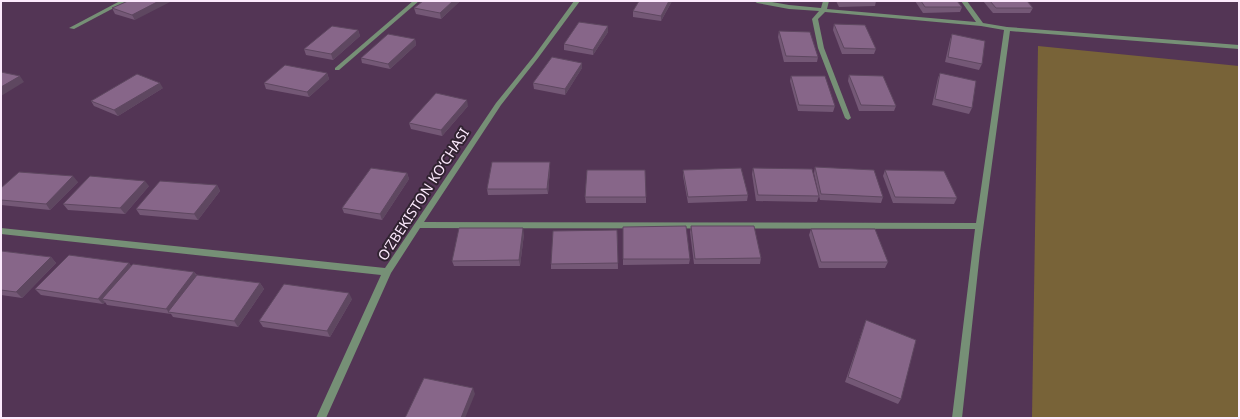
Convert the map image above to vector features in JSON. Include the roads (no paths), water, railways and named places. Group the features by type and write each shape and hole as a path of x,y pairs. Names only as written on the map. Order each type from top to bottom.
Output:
{"street":[{"path":"72,28 124,1"},
{"path":"337,69 416,1"},
{"name":"O‘ZBEKISTON KO‘CHASI","path":"321,418 387,272 498,104 536,57 577,1"},
{"path":"757,1 788,7 823,11 981,24 1007,29 1239,47"},
{"path":"826,1 823,11 815,19 821,48 848,118"},
{"path":"964,1 981,24"},
{"path":"957,418 979,226 1007,29"},
{"path":"419,225 979,226"},
{"path":"1,231 387,272"}]}
